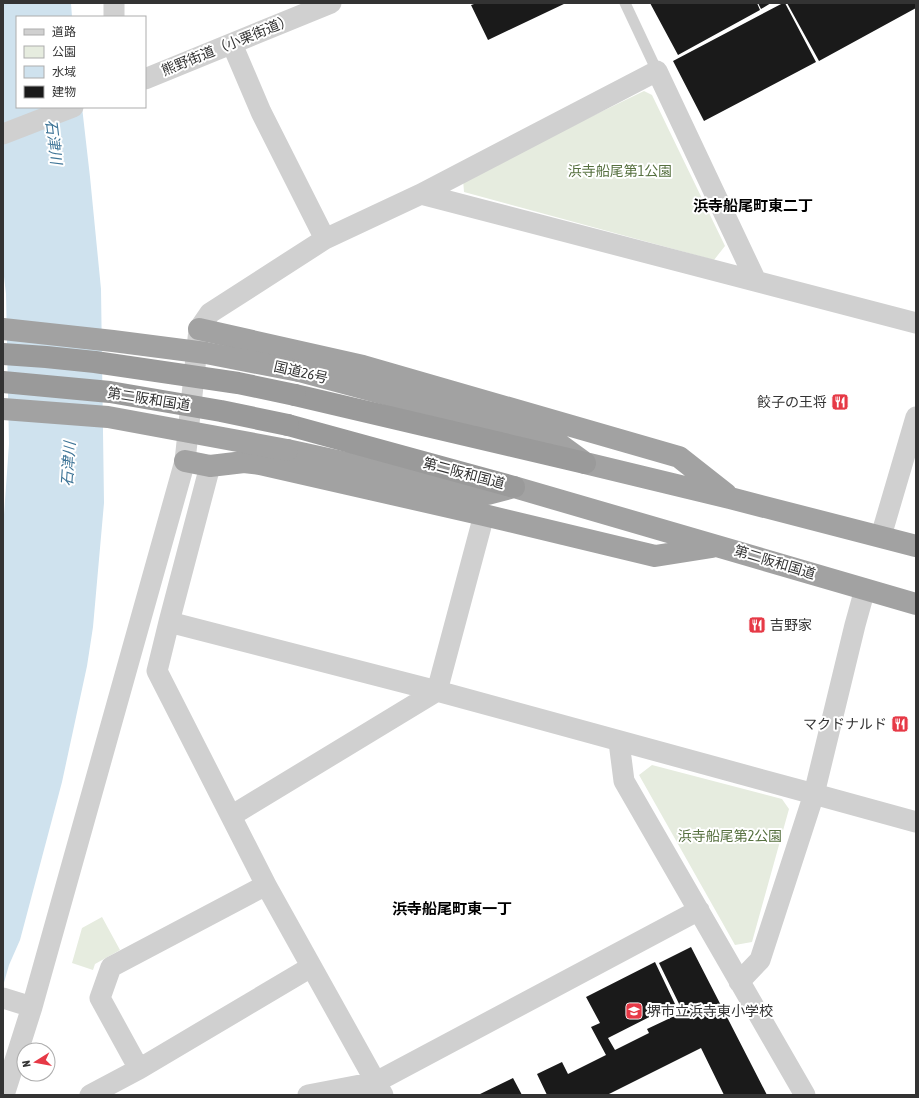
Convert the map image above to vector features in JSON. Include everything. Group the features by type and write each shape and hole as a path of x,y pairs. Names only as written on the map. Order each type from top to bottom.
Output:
{"highway":[{"path":"199,329 363,366 679,457 730,498"},
{"name":"国道26号","path":"3,330 113,340 206,353 299,371 552,439 585,463"},
{"name":"第二阪和国道","path":"3,354 46,356 95,362 238,383 585,463 730,498 916,546"},
{"name":"第二阪和国道","path":"3,382 110,392 221,411 288,425 514,487 916,604"},
{"path":"3,409 108,417 287,450 488,494 514,487"},
{"path":"185,461 210,466 244,462 260,464 655,556 720,546"}],"street":[{"path":"114,3 114,16"},
{"name":"熊野街道（小栗街道）","path":"146,79 331,3"},
{"path":"232,44 262,112 325,239"},
{"path":"4,1095 32,1007 185,461 199,329 210,313 325,239 421,194 657,71 756,281"},
{"path":"3,134 70,108"},
{"path":"421,194 916,323"},
{"path":"881,536 916,416"},
{"path":"210,466 157,671 266,885 380,1089"},
{"path":"231,816 437,691 484,515"},
{"path":"739,982 760,960 814,794 865,589"},
{"path":"169,622 437,691 916,822"},
{"path":"619,742 624,781 805,1095"},
{"path":"139,1069 100,998 111,967 266,885"},
{"path":"308,1095 380,1089 699,910"},
{"path":"90,1095 139,1069 311,967"},
{"path":"3,998 32,1007"}],"lane":[{"path":"626,3 657,71"}],"green space":[{"name":"浜寺船尾第1公園","path":"644,91 652,95 725,246 714,260 464,192 463,179"},
{"name":"浜寺船尾第2公園","path":"652,765 782,799 789,809 752,942 735,945 639,775"},
{"path":"102,917 120,950 95,964 93,970 72,963 82,928"}],"water":[{"name":"石津川","path":"3,3 71,3 72,16 16,16 16,108 82,108 101,289 104,503 93,627 87,666 62,782 20,940 9,965 3,986 3,529 9,444 6,294 3,268"}],"building":[{"path":"477,3 566,3 488,40 471,5"},
{"path":"650,3 757,3 760,10 678,55"},
{"path":"758,3 771,3 761,9"},
{"path":"785,3 816,62 704,121 673,61"},
{"path":"787,3 916,3 916,8 819,61"},
{"path":"691,947 767,1095 724,1095 701,1048 607,1095 547,1095 537,1074 562,1062 568,1074 606,1055 591,1027 600,1023 586,997 655,962 675,1004 608,1038 615,1050 649,1033 647,1029 683,1012 659,963"},
{"path":"513,1078 522,1095 478,1095"}],"place":[{"name":"餃子の王将","path":"840,402"},
{"name":"吉野家","path":"757,625"},
{"name":"マクドナルド","path":"900,724"},
{"name":"堺市立浜寺東小学校","path":"634,1011"}],"district":[{"name":"浜寺船尾町東二丁","path":"753,205"},
{"name":"浜寺船尾町東一丁","path":"452,908"}]}
